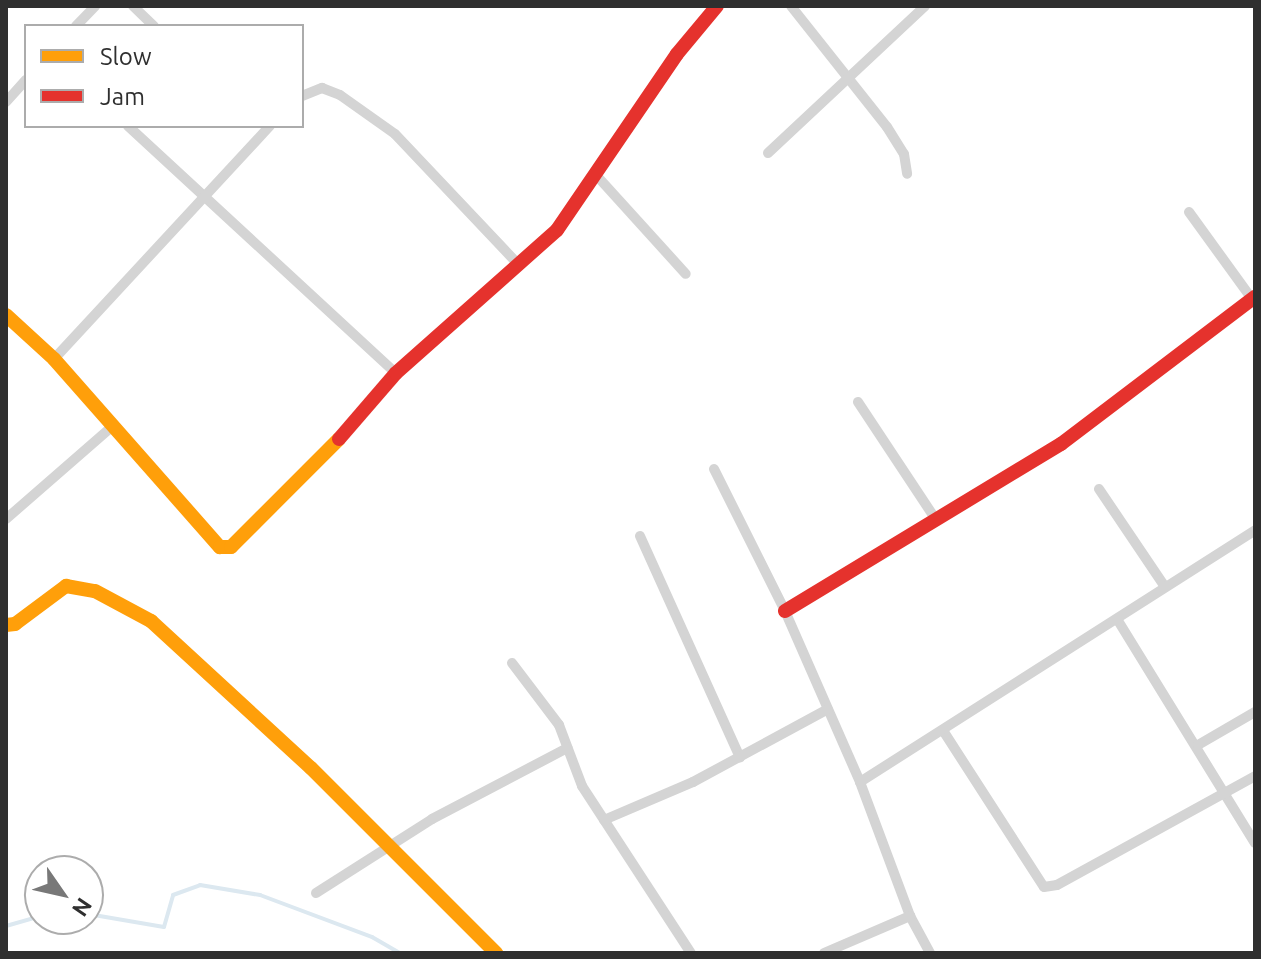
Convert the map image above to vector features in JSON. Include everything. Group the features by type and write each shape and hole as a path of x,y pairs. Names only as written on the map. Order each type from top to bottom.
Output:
{"street":[{"path":"78,24 95,6"},
{"path":"133,6 152,24"},
{"path":"6,315 54,359 109,429 196,525 226,548 311,472 396,373 557,230 597,176 677,54 717,6"},
{"path":"791,6 847,74 904,154 907,174"},
{"path":"768,153 847,74 925,6"},
{"path":"6,102 24,82"},
{"path":"304,95 322,88 340,95 395,134 517,263"},
{"path":"130,128 396,373"},
{"path":"54,359 164,238 206,201 266,128"},
{"path":"597,176 686,274"},
{"path":"785,611 1061,444 1254,298 1189,212"},
{"path":"858,402 936,520"},
{"path":"6,519 109,429"},
{"path":"714,469 785,611 860,782 910,916 930,953"},
{"path":"1099,489 1163,584"},
{"path":"860,782 944,732 1117,619 1163,584 1255,530"},
{"path":"640,536 740,757"},
{"path":"6,625 15,624 66,586 95,591 151,621 496,953"},
{"path":"1117,619 1198,745 1255,843"},
{"path":"512,663 559,725 567,748 604,820 691,953"},
{"path":"604,820 740,757 828,709"},
{"path":"1198,745 1255,712"},
{"path":"944,732 1044,887 1057,885 1225,789 1255,776"},
{"path":"316,893 388,846 567,748"},
{"path":"824,953 910,916"}],"waterway":[{"path":"104,917 164,927 173,895 200,885 260,895 372,937 400,953"},
{"path":"6,926 24,921"}],"traffic: slow":[{"path":"6,315 54,359 220,547 231,547 339,439"},
{"path":"6,625 15,624 66,586 95,591 151,621 311,768 496,953"}],"traffic: jam":[{"path":"339,439 396,373 557,230 677,54 717,6"},
{"path":"785,611 1061,444 1255,297"}]}
